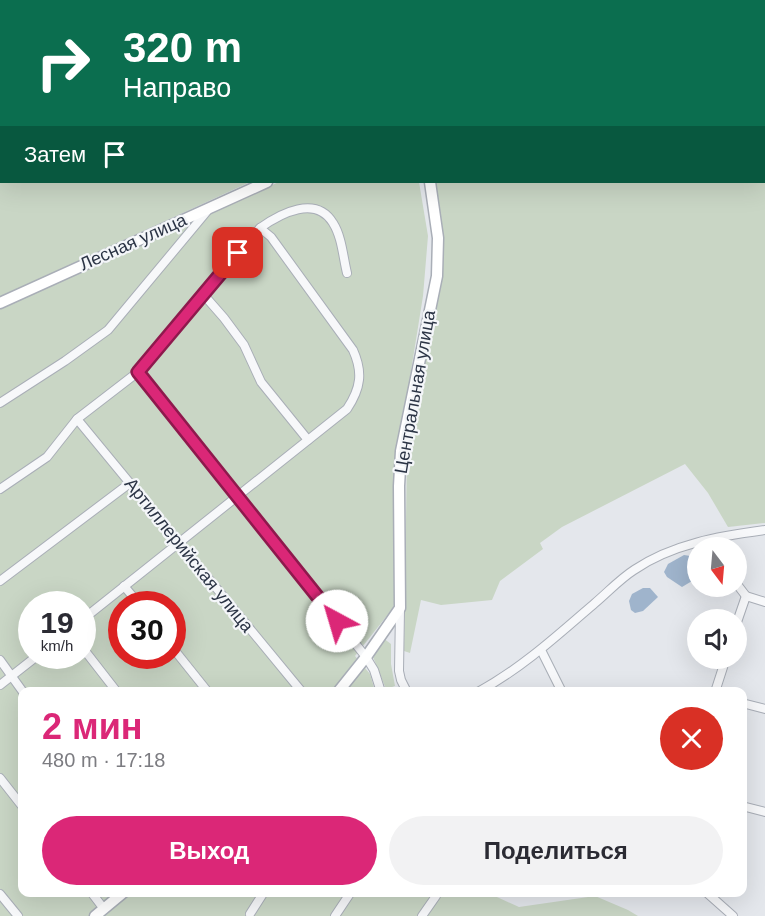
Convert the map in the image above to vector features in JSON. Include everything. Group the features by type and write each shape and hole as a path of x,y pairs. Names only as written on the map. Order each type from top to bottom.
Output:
{"street":[{"name":"Лесная улица","path":"0,303 265,183"},
{"name":"Центральная улица","path":"400,608 401,451 437,276 438,238 430,183"},
{"path":"0,489 47,457 77,419 138,372 260,228 305,207 318,208 327,214 334,224 347,273"},
{"path":"0,403 108,330 209,208"},
{"path":"96,609 347,409 356,396 360,375 359,363 353,350 271,237 260,228"},
{"path":"203,294 244,345 261,382 308,440"},
{"path":"138,372 366,657 374,670 379,687"},
{"name":"Артиллерийская улица","path":"77,419 298,687"},
{"path":"0,581 130,483"},
{"path":"717,537 765,530"},
{"path":"487,687 541,650 634,570 668,552 687,548"},
{"path":"124,586 128,591"},
{"path":"747,596 765,602"},
{"path":"343,687 400,608"},
{"path":"400,608 399,671 404,687"},
{"path":"541,650 560,687"},
{"path":"0,660 20,687"},
{"path":"186,664 204,687"},
{"path":"96,665 113,687"},
{"path":"0,686 20,669"},
{"path":"717,687 722,669"},
{"path":"747,704 765,709"},
{"path":"0,778 18,801"},
{"path":"747,807 765,812"},
{"path":"0,894 18,916"},
{"path":"93,897 100,912 118,897"},
{"path":"250,914 261,897"},
{"path":"335,916 348,897"},
{"path":"423,916 435,897"},
{"path":"712,897 733,916"}],"green space":[{"path":"0,183 248,183 0,297"},
{"path":"277,183 419,183 428,236 423,296 398,452 397,596 393,608 355,656 370,674 374,687 18,687 18,897 497,897 519,907 597,897 638,916 0,916 0,306"},
{"path":"436,183 765,183 765,523 728,527 708,493 685,464 562,527 540,543 543,549 500,581 492,600 441,605 421,600 410,653 404,651 407,454 441,274"},
{"path":"383,638 391,644 391,664 395,686 385,687 371,652"}],"water":[{"path":"687,555 687,584 682,587 667,577 664,572 668,564"},
{"path":"643,588 650,588 658,597 643,611 635,613 631,610 629,601 632,594"}],"route":[{"path":"238,253 138,372 337,621"}]}
